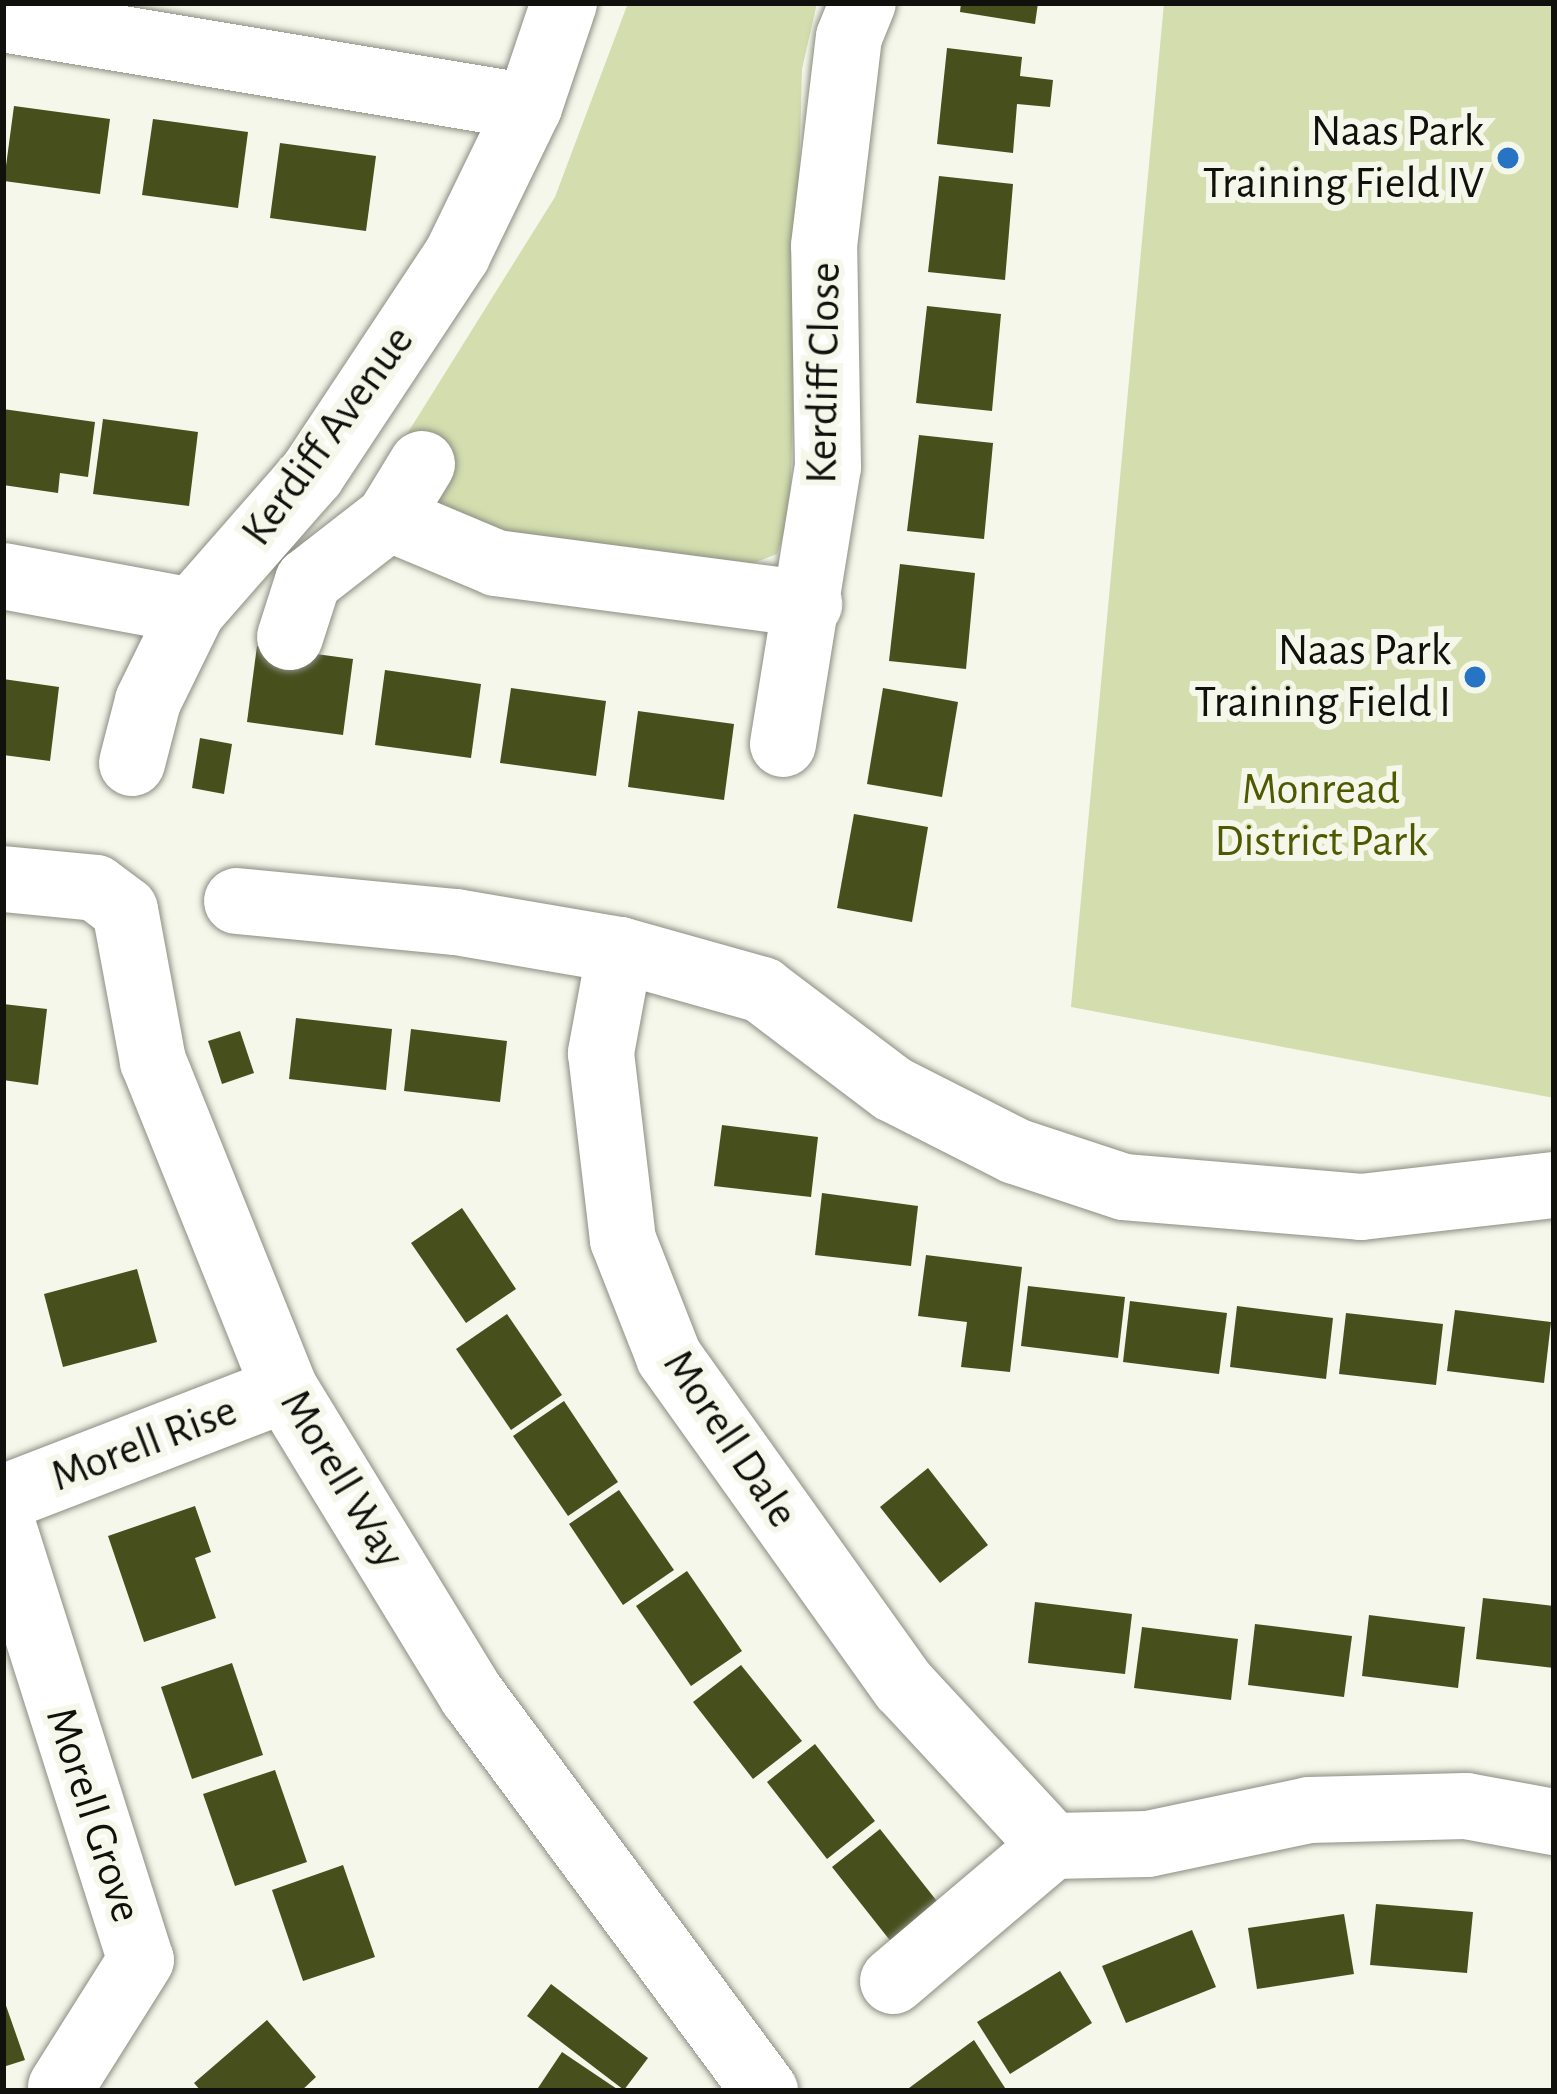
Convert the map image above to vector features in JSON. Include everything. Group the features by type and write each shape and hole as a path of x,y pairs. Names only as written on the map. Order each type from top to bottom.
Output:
{"street":[{"name":"Kerdiff Avenue","path":"132,764 148,701 192,611 312,475 457,255 529,106 564,3"},
{"name":"Kerdiff Close","path":"783,744 828,467 824,246 849,38 863,3"},
{"path":"3,19 529,106"},
{"path":"290,638 308,581 405,491 496,563 809,604"},
{"path":"3,577 192,611"},
{"name":"Morell Way","path":"3,879 96,888 124,910 153,1060 285,1389 472,1695 760,2089"},
{"path":"237,901 456,922 620,950 762,990 892,1090 1015,1151 1124,1187 1360,1207 1554,1185"},
{"name":"Morell Dale","path":"620,950 601,1053 623,1240 669,1357 904,1686 1052,1846"},
{"name":"Morell Rise","path":"3,1498 285,1389"},
{"name":"Morell Grove","path":"3,1526 141,1960 61,2087"},
{"path":"893,1981 1052,1846 1148,1844 1309,1810 1466,1806 1554,1822"}],"green space":[{"path":"628,3 817,3 802,69 790,514 777,554 745,566 505,533 431,501 441,464 407,434 555,197"},
{"name":"Monread District Park","path":"1164,3 1554,3 1554,1098 1071,1007"}],"building":[{"path":"961,3 1038,3 1035,24 960,12"},
{"path":"947,48 1022,57 1020,76 1053,80 1050,107 1017,104 1013,153 937,144"},
{"path":"14,106 110,119 100,194 4,181"},
{"path":"153,119 248,132 238,208 142,195"},
{"path":"280,143 376,156 366,231 270,218"},
{"path":"939,176 1013,184 1005,280 928,272"},
{"path":"927,306 1001,314 992,411 916,403"},
{"path":"3,409 95,422 88,477 60,473 58,493 3,485"},
{"path":"103,419 198,432 189,506 93,494"},
{"path":"919,435 993,443 984,539 907,531"},
{"path":"900,564 975,573 966,669 889,661"},
{"path":"257,646 353,659 343,735 247,722"},
{"path":"385,670 481,684 471,758 375,745"},
{"path":"3,679 59,687 50,761 3,755"},
{"path":"511,688 606,701 596,776 500,763"},
{"path":"883,688 958,702 942,797 867,784"},
{"path":"638,711 734,724 724,800 628,787"},
{"path":"200,738 232,744 224,794 192,788"},
{"path":"854,814 928,827 912,922 837,908"},
{"path":"3,1004 47,1009 38,1085 3,1080"},
{"path":"296,1018 392,1029 386,1090 289,1079"},
{"path":"411,1029 507,1041 500,1102 404,1091"},
{"path":"240,1031 254,1073 222,1084 208,1041"},
{"path":"722,1125 818,1137 811,1197 714,1186"},
{"path":"822,1193 918,1206 911,1266 815,1255"},
{"path":"462,1208 516,1289 466,1323 411,1243"},
{"path":"926,1255 1022,1267 1010,1372 961,1367 967,1322 918,1316"},
{"path":"137,1269 157,1342 63,1367 44,1294"},
{"path":"1028,1286 1125,1297 1118,1358 1021,1346"},
{"path":"1130,1301 1227,1313 1219,1374 1123,1362"},
{"path":"1237,1306 1333,1318 1326,1379 1230,1367"},
{"path":"1455,1310 1551,1322 1544,1383 1447,1371"},
{"path":"1346,1313 1443,1324 1436,1385 1339,1374"},
{"path":"507,1314 562,1395 511,1430 456,1349"},
{"path":"564,1401 618,1482 568,1516 513,1436"},
{"path":"928,1468 988,1545 940,1583 880,1507"},
{"path":"619,1490 674,1570 623,1605 569,1524"},
{"path":"195,1506 211,1552 195,1558 216,1618 144,1642 108,1536"},
{"path":"687,1571 742,1651 691,1686 636,1606"},
{"path":"1483,1598 1554,1606 1554,1668 1476,1659"},
{"path":"1035,1602 1132,1614 1125,1674 1028,1663"},
{"path":"1369,1615 1465,1627 1458,1688 1362,1676"},
{"path":"1255,1624 1352,1636 1344,1697 1248,1685"},
{"path":"1142,1627 1238,1639 1231,1700 1134,1688"},
{"path":"232,1663 263,1755 192,1779 161,1687"},
{"path":"741,1665 802,1741 753,1779 693,1702"},
{"path":"815,1744 875,1821 827,1859 767,1782"},
{"path":"275,1770 307,1862 235,1886 203,1794"},
{"path":"880,1829 940,1905 892,1943 832,1867"},
{"path":"343,1865 375,1957 303,1981 272,1890"},
{"path":"1376,1904 1473,1912 1467,1973 1370,1965"},
{"path":"1344,1914 1354,1974 1257,1989 1248,1928"},
{"path":"1192,1930 1216,1987 1126,2023 1102,1966"},
{"path":"1060,1971 1092,2023 1010,2074 977,2022"},
{"path":"551,1984 648,2058 624,2090 527,2016"},
{"path":"3,1997 25,2060 3,2067"},
{"path":"267,2020 316,2077 301,2091 201,2091 194,2083"},
{"path":"974,2040 1007,2091 905,2091 936,2068"},
{"path":"562,2052 620,2091 536,2091"}],"place":[{"name":"Naas Park Training Field IV","path":"1508,158"},
{"name":"Naas Park Training Field I","path":"1475,677"}]}
